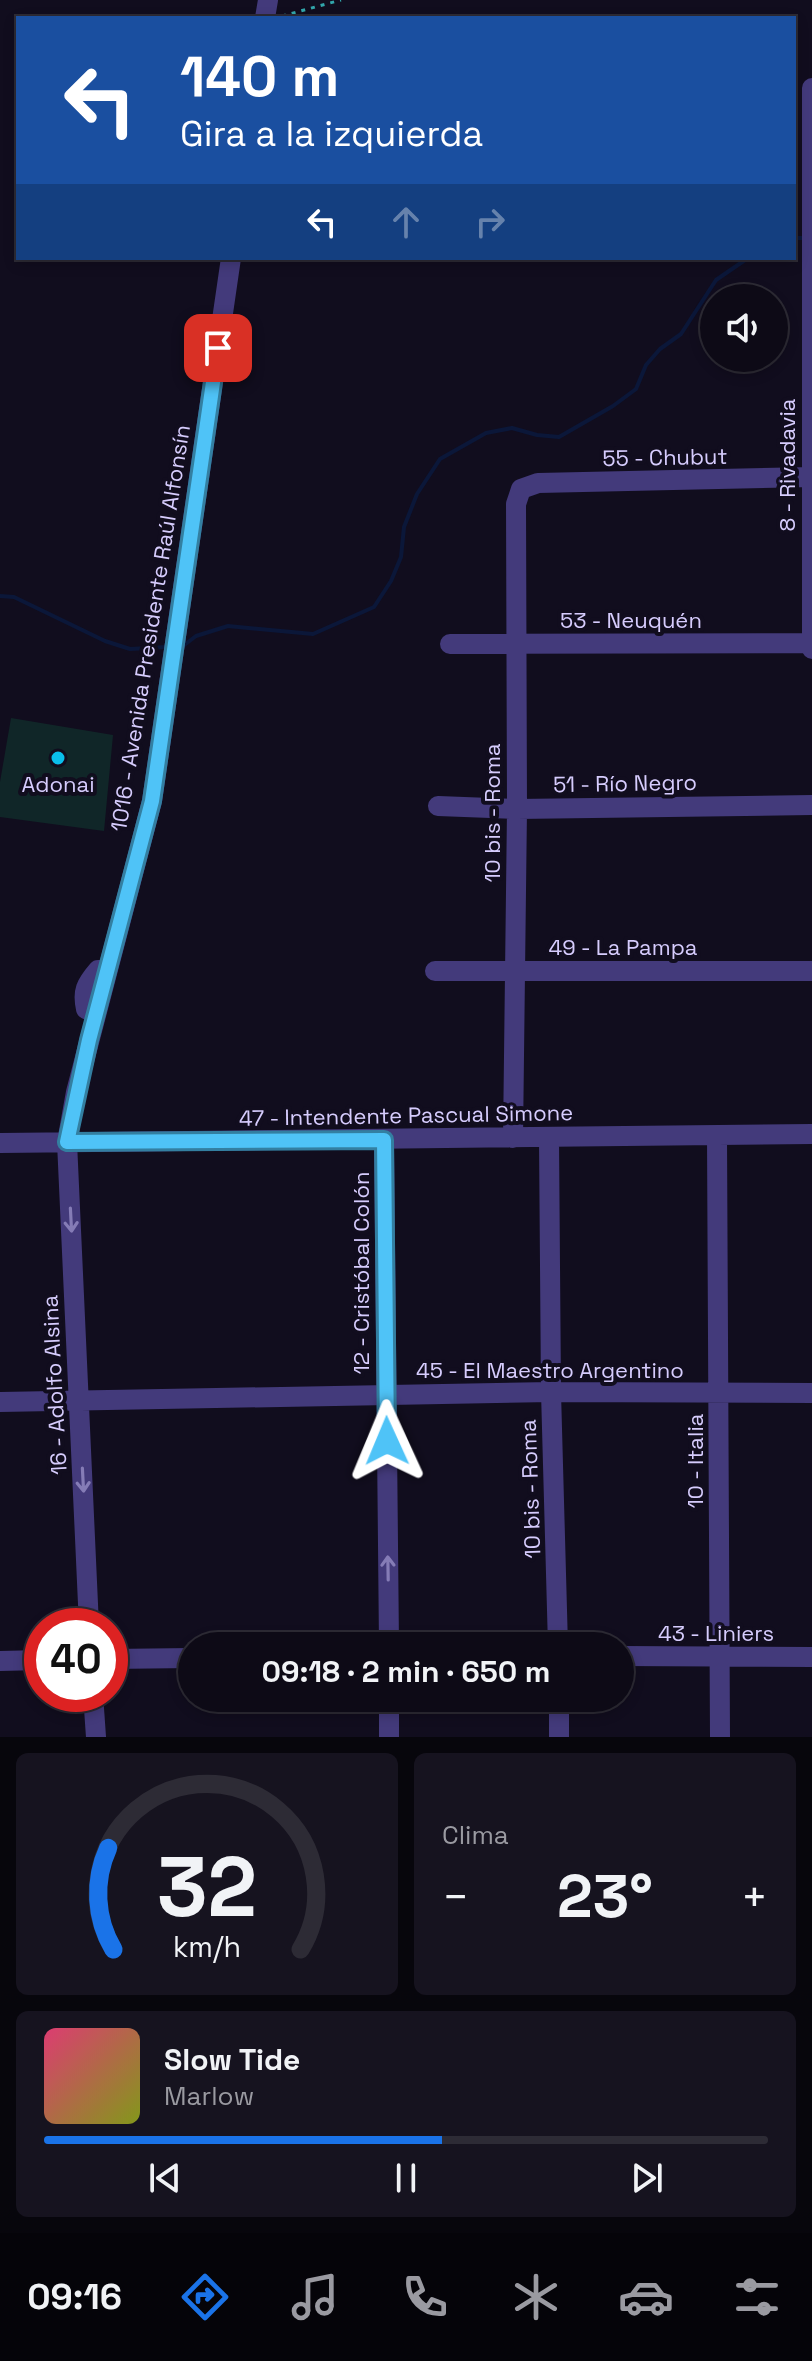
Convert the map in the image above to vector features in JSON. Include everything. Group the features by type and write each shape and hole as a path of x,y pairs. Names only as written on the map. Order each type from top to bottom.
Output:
{"street":[{"name":"8 - Rivadavia","path":"812,88 812,649"},
{"name":"1016 - Avenida Presidente Raúl Alfonsín","path":"67,1142 76,1092 152,801 231,260"},
{"name":"55 - Chubut","path":"521,489 538,483 812,477"},
{"name":"10 bis - Roma","path":"513,1138 517,809 516,504 521,489"},
{"name":"53 - Neuquén","path":"450,644 812,643"},
{"name":"51 - Río Negro","path":"438,806 517,809 812,805"},
{"name":"49 - La Pampa","path":"435,971 812,971"},
{"name":"47 - Intendente Pascual Simone","path":"0,1143 812,1134"},
{"name":"10 - Italia","path":"717,1137 720,1737"},
{"name":"10 bis - Roma","path":"549,1138 551,1392 558,1632"},
{"name":"12 - Cristóbal Colón","path":"384,1140 389,1632"},
{"name":"16 - Adolfo Alsina","path":"67,1142 88,1608"},
{"name":"45 - El Maestro Argentino","path":"0,1402 79,1398 551,1392 812,1393"},
{"name":"43 - Liniers","path":"634,1656 812,1657"},
{"path":"128,1659 178,1658"},
{"path":"0,1661 24,1660"},
{"path":"94,1712 96,1737"},
{"path":"389,1712 389,1737"},
{"path":"559,1712 559,1737"}],"path":[{"path":"282,16 341,0"}],"green space":[{"name":"Adonai","path":"11,718 113,735 104,831 0,817 0,782"}],"waterway":[{"path":"796,238 808,238"},
{"path":"183,646 196,636 228,626 313,634 374,607 391,581 401,557 404,527 417,494 440,459 486,433 512,428 559,437 613,406 636,389 646,365 660,349 681,334 716,280 745,260"},
{"path":"0,596 14,597 105,641 130,649 166,647"}],"place":[{"name":"Adonai","path":"58,758"}],"route":[{"path":"218,348 152,801 76,1092 67,1142 384,1140 387,1441"}]}
